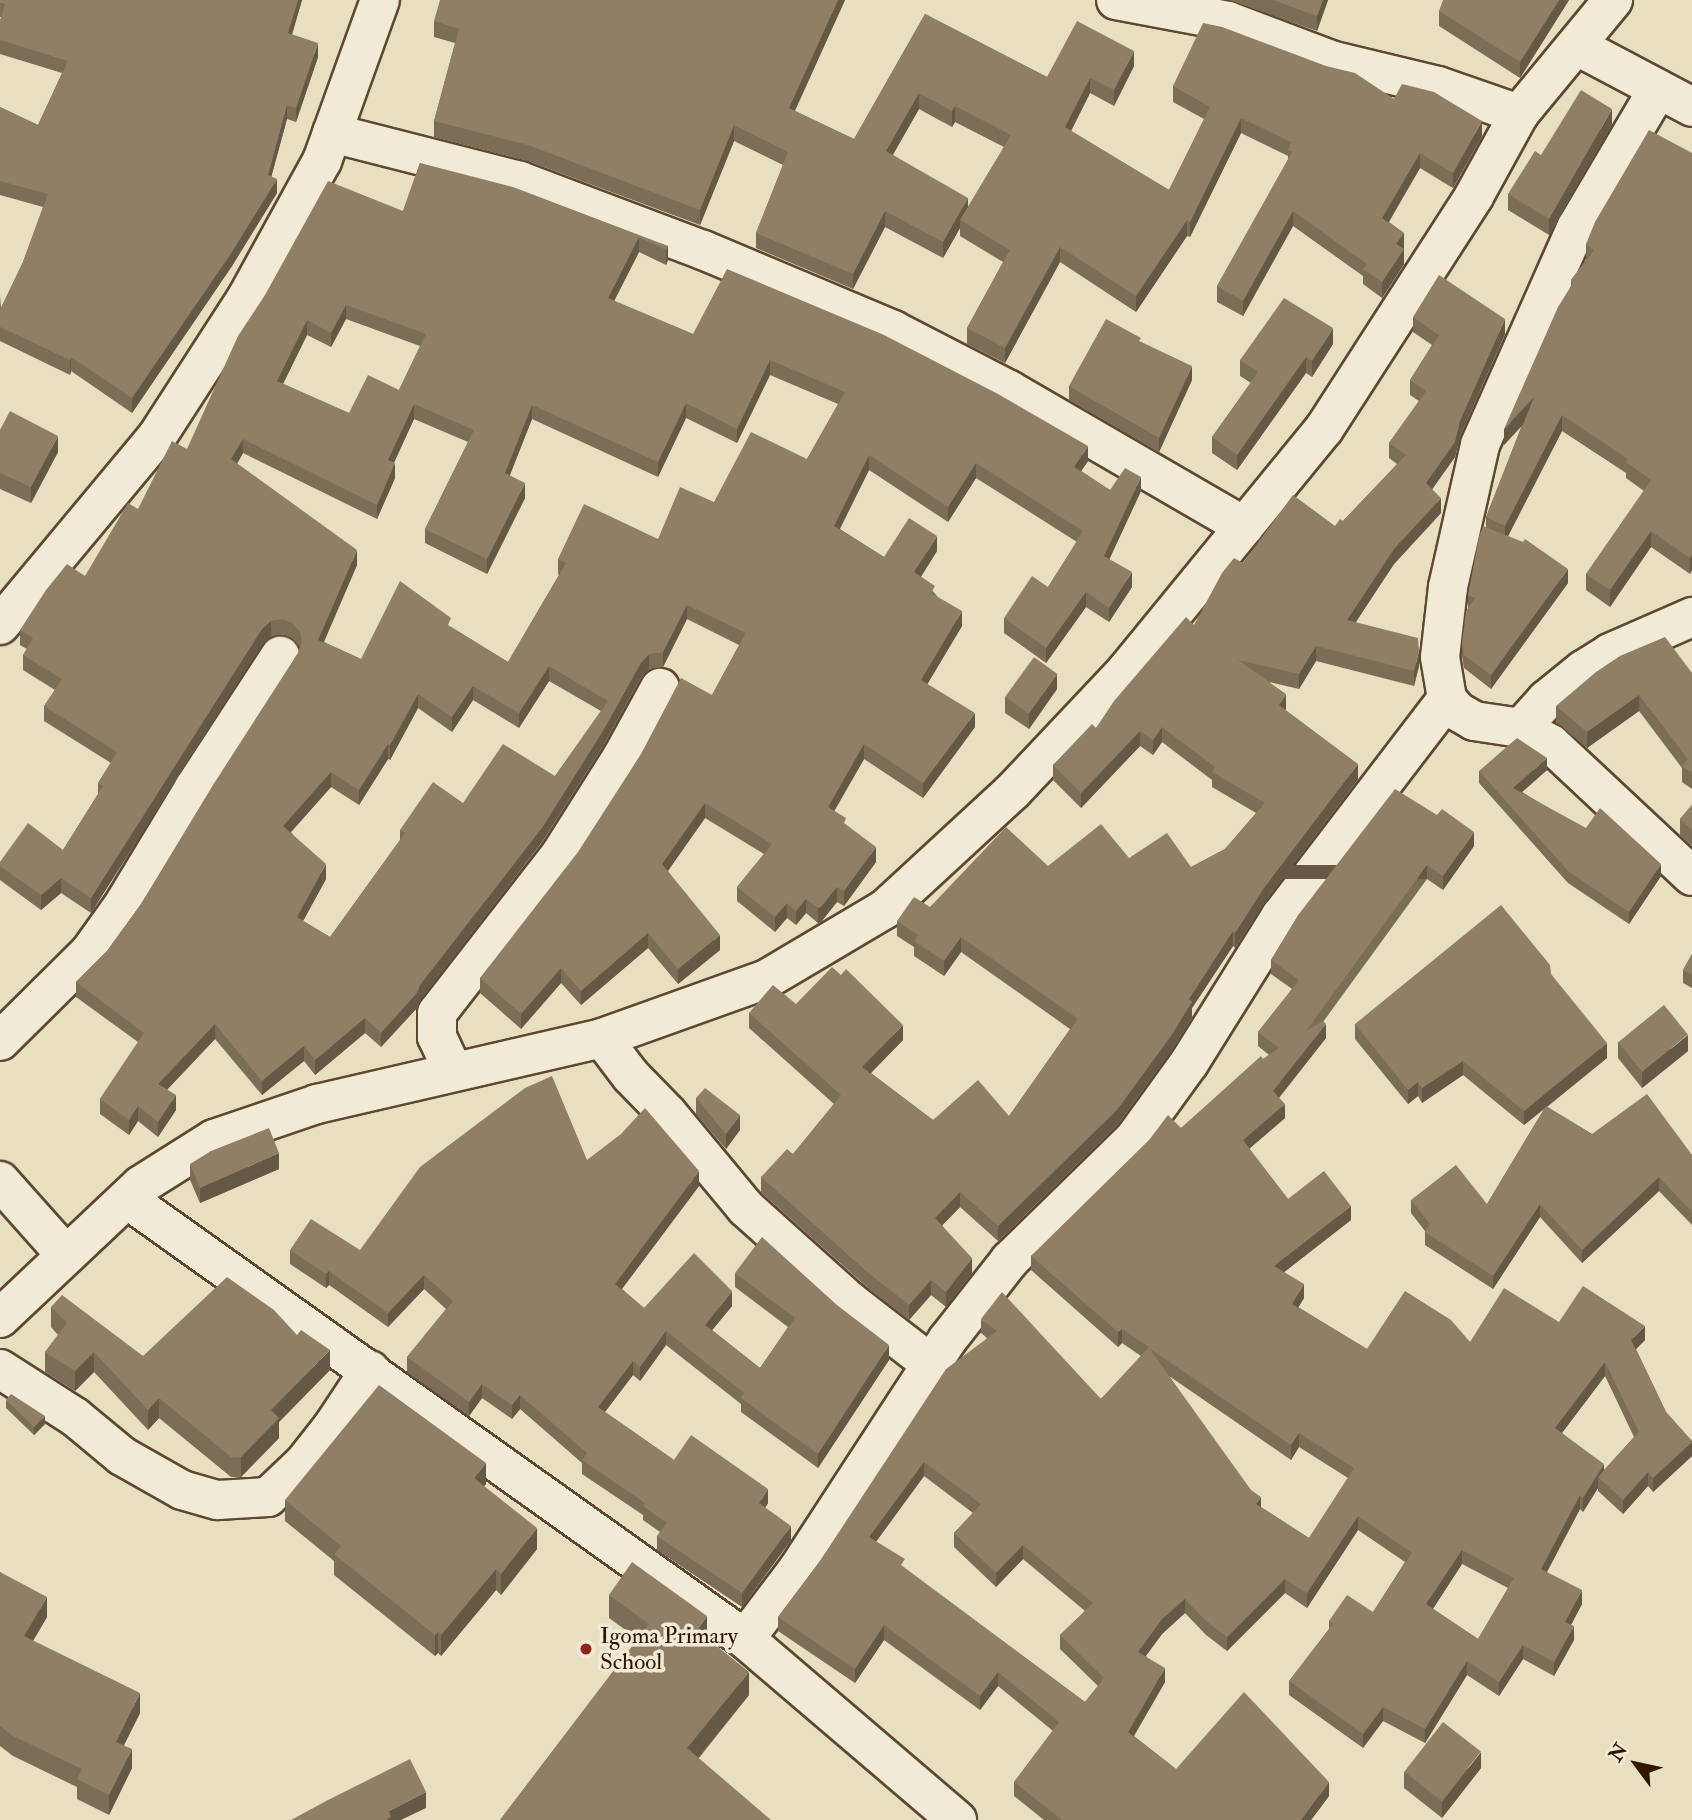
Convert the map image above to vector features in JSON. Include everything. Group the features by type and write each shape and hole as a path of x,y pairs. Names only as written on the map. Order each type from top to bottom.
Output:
{"street":[{"path":"0,625 156,438 246,299 322,161 380,0"},
{"path":"1116,0 1182,6 1334,61 1438,86 1520,114"},
{"path":"0,1318 141,1185 214,1139 317,1104 602,1038 767,979 886,909 1013,791 1115,682 1324,429 1474,196 1520,114 1612,0"},
{"path":"1577,46 1692,107"},
{"path":"1658,89 1576,228 1479,445 1448,587 1440,657 1447,699 1457,711 1474,721 1521,728 1551,744 1692,876"},
{"path":"332,133 520,181 703,250 893,330 1009,390 1244,526"},
{"path":"1521,728 1546,700 1583,670 1610,653 1692,617"},
{"path":"0,1041 89,953 122,907 194,788 280,656"},
{"path":"453,1071 437,1037 437,1013 561,855 622,757 660,688"},
{"path":"745,1639 798,1569 930,1364 1010,1260 1134,1139 1189,1063 1281,916 1447,699"},
{"path":"602,1038 631,1076 667,1113 746,1208 852,1303 930,1364"},
{"path":"0,1181 65,1255"},
{"path":"127,1199 745,1639 957,1820"},
{"path":"0,1369 75,1417 121,1456 182,1490 218,1500 268,1497 304,1463 334,1426 370,1370"}],"building":[{"path":"0,0 298,0 288,33 318,43 296,108 287,105 268,175 277,179 232,252 132,398 71,357 70,360 0,327 0,310 23,262 48,194 0,181 0,107 38,125 68,61 0,40 0,21 5,4 0,3"},
{"path":"440,0 838,0 789,108 854,139 925,14 1047,77 1077,21 1134,51 1114,90 1090,78 1065,127 1169,190 1210,107 1173,86 1203,23 1222,27 1326,66 1355,73 1394,99 1402,84 1434,92 1482,121 1453,173 1420,153 1382,218 1404,233 1396,244 1404,249 1382,282 1363,269 1367,264 1293,211 1243,301 1217,286 1292,152 1288,150 1291,142 1241,118 1190,222 1187,220 1136,296 1060,247 1005,348 967,328 1010,250 960,220 1011,135 955,106 952,111 919,93 886,151 968,198 943,242 885,211 853,274 756,233 788,152 734,125 700,210 528,145 434,121 459,29 434,21"},
{"path":"1273,0 1323,0 1317,16"},
{"path":"1443,0 1559,0 1520,62 1439,11"},
{"path":"1581,90 1612,109 1549,219 1508,194 1535,151 1541,155"},
{"path":"1649,130 1692,153 1692,554 1690,558 1651,531 1610,590 1586,574 1651,480 1626,462 1628,459 1562,415 1505,526 1486,517 1534,397 1504,429 1558,307 1573,283 1571,280 1594,250 1586,244 1595,222"},
{"path":"420,163 513,187 668,246 666,250 639,237 608,298 693,334 727,269 884,335 998,394 1088,446 1074,467 1110,490 1125,468 1141,477 1104,556 1132,572 1109,608 1086,592 1046,648 1004,618 1032,576 1048,587 1083,531 976,463 948,507 869,455 834,526 884,557 909,518 937,536 914,572 935,586 931,593 962,611 921,680 975,713 923,783 864,744 828,807 846,818 844,823 876,847 844,891 837,887 818,908 806,899 796,911 787,903 775,917 737,887 772,844 705,803 662,864 720,935 678,969 648,933 581,991 561,968 521,1014 480,978 578,852 641,754 681,678 712,695 746,633 687,605 663,652 649,654 641,663 603,731 542,828 420,985 417,993 381,1033 365,1018 315,1060 304,1046 262,1081 215,1024 158,1084 176,1095 158,1122 138,1106 129,1120 100,1099 144,1033 76,982 107,951 141,904 298,653 302,643 300,632 292,623 282,619 271,621 262,629 91,898 61,878 41,895 0,866 0,862 28,823 63,850 103,786 98,783 117,752 44,706 62,679 23,655 33,638 20,630 67,564 85,576 128,503 138,509 172,441 187,449 238,336 265,295 328,181 403,211","holes":["346,305 426,334 399,390 368,375 349,413 277,381 307,320 331,333","770,360 845,392 807,459 751,432 714,502 680,487 658,539 584,504 558,559 566,563 508,662 448,625 451,618 400,581 361,659 318,640 357,550 231,459 243,439 377,505 395,463 388,460 414,404 474,430 425,529 487,559 525,483 505,473 532,405 658,462 686,403 737,429","549,666 608,701 555,776 503,744 463,803 433,782 400,830 405,833 330,937 297,917 326,864 283,826 331,772 359,790 388,744 390,745 418,694 452,717 473,686 519,713"]},
{"path":"1439,275 1505,319 1460,421 1455,442 1426,483 1441,498 1394,549 1347,620 1418,638 1419,651 1414,671 1316,646 1299,674 1238,660 1286,694 1279,705 1358,764 1264,888 1235,933 1233,931 1189,999 1192,1002 1171,1036 1117,1110 998,1226 960,1192 935,1218 972,1258 946,1292 931,1280 909,1305 866,1271 761,1177 787,1149 793,1154 841,1095 749,1013 773,985 796,1004 832,967 841,975 846,969 903,1025 862,1067 933,1120 978,1080 1009,1116 1078,1019 961,937 944,961 914,941 918,935 897,921 914,897 930,907 1006,827 1048,866 1101,824 1129,858 1167,833 1191,867 1225,849 1265,803 1212,772 1215,767 1162,727 1153,740 1140,731 1081,793 1053,765 1092,724 1096,728 1114,701 1186,617 1194,625 1222,573 1234,558 1243,563 1293,495 1335,526 1340,519 1343,521 1406,455 1389,443 1426,391 1410,380 1439,335 1413,317"},
{"path":"1284,298 1333,328 1312,361 1306,357 1237,455 1212,437 1258,372 1240,360"},
{"path":"1106,319 1141,338 1139,341 1192,366 1159,438 1069,386"},
{"path":"10,411 58,436 31,487 0,473 0,430"},
{"path":"1483,526 1523,542 1525,539 1568,569 1491,675 1464,655 1462,643 1466,611 1475,598 1468,595"},
{"path":"1665,637 1692,673 1692,773 1682,766 1688,759 1639,695 1587,732 1556,706 1596,672 1620,656"},
{"path":"1034,657 1057,674 1029,714 1005,697"},
{"path":"1517,738 1547,758 1513,788 1586,828 1600,808 1661,864 1629,912 1568,871 1479,771"},
{"path":"1395,789 1437,815 1442,809 1474,832 1443,876 1427,865 1306,1031 1323,1021 1326,1024 1273,1091 1285,1104 1243,1140 1288,1199 1324,1171 1351,1206 1274,1266 1304,1284 1292,1304 1367,1349 1405,1291 1451,1320 1470,1342 1504,1288 1559,1322 1583,1286 1645,1326 1631,1340 1666,1412 1692,1442 1653,1478 1648,1472 1623,1500 1598,1477 1639,1432 1605,1362 1555,1428 1604,1464 1583,1498 1580,1495 1541,1569 1582,1590 1565,1622 1574,1626 1554,1662 1523,1645 1499,1682 1467,1661 1425,1729 1383,1707 1363,1734 1289,1681 1333,1624 1329,1621 1347,1595 1373,1612 1412,1553 1358,1516 1307,1593 1285,1579 1227,1637 1206,1621 1185,1599 1162,1619 1138,1652 1165,1668 1128,1732 1176,1769 1244,1692 1329,1782 1301,1820 1062,1820 1014,1782 1059,1722 998,1672 980,1696 884,1625 855,1669 778,1617 816,1567 946,1369 997,1331 981,1319 1002,1292 1101,1399 1149,1347 1122,1329 1118,1332 1031,1256 1149,1140 1168,1115 1181,1128 1261,1056 1263,1059 1279,1048 1258,1032 1299,980 1271,960 1299,914","holes":["1149,1348 1291,1445 1299,1433 1354,1468 1309,1538 1256,1504 1261,1497 1251,1490","924,1462 981,1504 954,1533 996,1573 1023,1545 1093,1603 1060,1635 1104,1678 1085,1702 901,1565 905,1559 869,1537","1462,1550 1514,1578 1478,1639 1426,1604"]},
{"path":"1692,805 1692,830 1680,819"},
{"path":"1501,905 1550,965 1551,974 1607,1043 1524,1111 1463,1061 1422,1088 1418,1082 1408,1090 1355,1024"},
{"path":"1692,954 1692,975 1683,970"},
{"path":"1664,1005 1688,1035 1642,1072 1618,1042"},
{"path":"552,1076 587,1160 621,1134 645,1108 699,1171 615,1284 644,1308 694,1253 732,1291 705,1325 760,1368 795,1318 735,1273 762,1237 837,1305 889,1345 818,1454 741,1398 744,1393 666,1331 640,1367 633,1361 598,1407 674,1460 691,1435 768,1489 759,1503 791,1526 742,1593 657,1536 667,1523 643,1506 645,1503 582,1460 587,1453 520,1395 512,1405 482,1384 469,1402 407,1357 453,1301 424,1275 388,1313 329,1271 326,1274 290,1250 311,1219 360,1250 420,1167 525,1088"},
{"path":"705,1088 740,1115 726,1134 696,1098"},
{"path":"1647,1094 1692,1155 1692,1212 1659,1177 1582,1250 1540,1204 1493,1276 1425,1232 1430,1224 1411,1200 1456,1165 1487,1204 1546,1106 1592,1134"},
{"path":"269,1128 279,1153 200,1188 190,1164 211,1151"},
{"path":"227,1277 274,1310 297,1335 301,1330 330,1350 271,1410 279,1418 241,1457 231,1457 159,1398 148,1410 94,1352 75,1371 45,1352 67,1323 51,1307 62,1295 143,1356"},
{"path":"379,1385 486,1463 474,1478 537,1528 501,1574 496,1569 441,1635 438,1632 435,1635 334,1554 341,1546 285,1500"},
{"path":"11,1394 45,1416 34,1427 6,1400"},
{"path":"632,1562 707,1616 697,1630 749,1672 687,1748 771,1820 500,1820 649,1624 609,1595"},
{"path":"0,1572 47,1597 24,1636 140,1693 116,1742 132,1749 109,1795 77,1779 82,1769 13,1736 0,1726"},
{"path":"1443,1722 1481,1752 1442,1801 1404,1772"},
{"path":"410,1759 426,1792 389,1811 391,1817 386,1820 291,1820 328,1800"}],"place":[{"name":"Igoma Primary School","path":"586,1649"}]}
